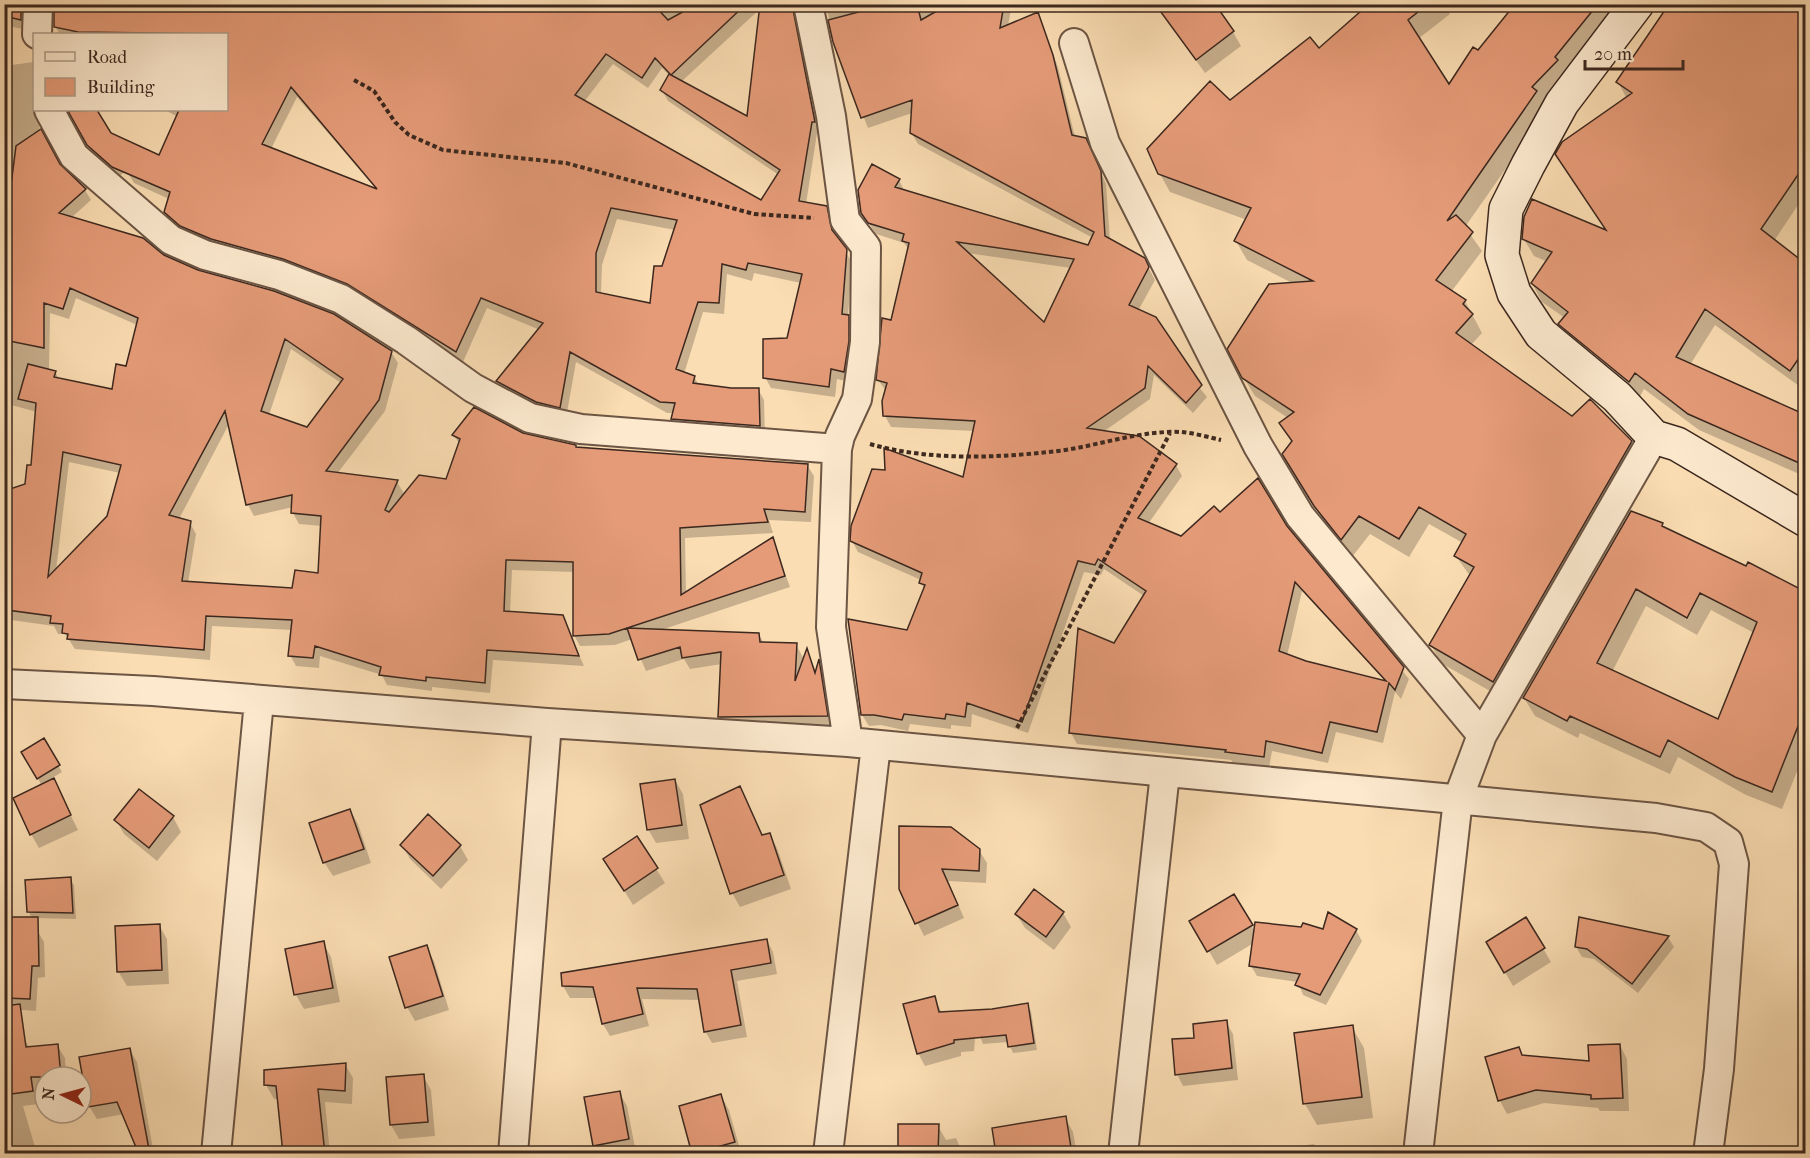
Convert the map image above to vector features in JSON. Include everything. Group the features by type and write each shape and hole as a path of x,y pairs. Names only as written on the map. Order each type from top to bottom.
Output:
{"street":[{"path":"37,33 38,4"},
{"path":"808,4 831,116 845,220 866,247 865,342 857,399 838,443 831,627 848,742"},
{"path":"1637,4 1562,103 1506,210 1502,255 1514,293 1541,334 1617,396 1654,437 1677,444 1806,520"},
{"path":"1074,43 1105,143 1258,446 1300,516 1482,735"},
{"path":"50,111 74,156 171,240 205,255 279,275 340,299 406,340 472,388 530,418 581,429 838,443"},
{"path":"1418,1154 1458,799 1482,735 1654,437"},
{"path":"4,684 153,691 547,723 848,742 1656,818 1706,827 1728,842 1734,864 1719,1068 1708,1154"},
{"path":"216,1154 259,701"},
{"path":"513,1154 547,723"},
{"path":"828,1154 876,745"},
{"path":"1124,1154 1165,773"}],"path":[{"path":"354,80 374,91 395,122 409,135 443,150 566,163 754,214 845,220"},
{"path":"838,443 896,452 945,456 1057,451 1180,432"},
{"path":"1028,711 1170,433"}],"building":[{"path":"5,4 21,4 21,20 4,16"},
{"path":"54,4 653,4 668,20 697,4 746,4 671,75 747,116 760,4 792,4 815,122 812,122 799,201 827,206 832,230 847,249 842,314 849,315 849,341 844,372 831,369 829,387 763,378 763,339 787,338 802,274 748,263 746,270 722,264 719,303 698,302 676,369 695,376 693,383 731,388 759,388 760,426 671,419 675,403 660,402 570,352 560,408 536,402 496,381 543,323 481,298 456,352 347,284 283,259 211,239 180,226 164,212 170,192 112,167 87,145 68,111 98,111 111,133 159,155 179,111 228,111 228,33 78,32 54,27","holes":["606,54 642,78 655,58 671,75 669,74 660,90 780,170 761,200 575,95","291,87 377,189 262,144","611,208 677,220 662,266 654,266 650,303 596,292 596,253"]},
{"path":"889,4 917,4 921,20 949,4 1004,4 1000,28 1038,12 1053,55 1072,135 1086,138 1101,171 1105,236 1145,258 1149,267 1129,305 1156,317 1202,385 1186,403 1148,366 1145,388 1087,428 1139,436 1177,464 1138,518 1181,536 1214,506 1220,512 1258,478 1287,526 1404,667 1395,690 1389,683 1377,732 1330,722 1322,753 1266,741 1264,757 1225,752 1226,750 1069,733 1078,628 1114,643 1146,591 1098,559 1095,565 1078,561 1022,722 967,703 965,717 946,714 945,719 904,714 902,720 861,715 848,619 907,630 925,585 919,583 922,573 850,541 851,526 872,469 885,470 884,448 963,477 975,421 883,416 882,401 887,383 876,380 882,318 891,320 909,243 902,241 904,234 868,223 861,213 858,190 872,164 900,179 895,187 1088,245 1094,232 910,133 912,100 861,118 833,42 828,20","holes":["957,242 1074,259 1044,322","1295,582 1386,681 1306,661 1279,651"]},
{"path":"1155,4 1215,4 1234,31 1196,60"},
{"path":"1369,4 1428,4 1408,20 1449,84 1473,47 1478,50 1515,4 1598,4 1555,57 1558,60 1532,87 1537,91 1447,221 1456,215 1473,232 1436,280 1466,300 1463,304 1473,314 1456,333 1572,416 1590,399 1632,441 1493,682 1429,645 1474,567 1454,556 1466,534 1419,507 1399,539 1359,516 1341,540 1314,506 1282,454 1292,441 1279,423 1294,412 1242,378 1227,349 1269,284 1313,281 1234,241 1251,208 1158,174 1147,149 1210,81 1230,100 1310,37 1319,48"},
{"path":"1669,4 1806,4 1806,163 1761,229 1806,264 1806,348 1790,371 1705,309 1676,357 1806,415 1806,466 1688,414 1635,373 1629,382 1558,324 1568,312 1531,283 1552,252 1522,239 1524,217 1532,199 1606,230 1555,154 1562,142 1632,93 1616,82"},
{"path":"41,129 60,164 86,189 59,213 143,238 164,255 198,270 274,291 334,314 392,351 379,400 326,471 398,480 385,510 389,512 419,475 446,479 460,439 452,435 474,407 523,433 576,445 576,447 808,464 805,512 764,509 768,522 680,528 681,595 773,537 785,576 609,634 573,636 573,562 506,560 504,611 563,615 579,656 487,650 485,683 426,677 426,681 379,675 381,667 315,646 313,658 288,656 292,620 206,616 204,650 67,639 68,634 62,633 63,624 50,623 51,616 7,610 8,599 4,598 4,491 25,484 27,465 31,465 36,403 18,399 28,364 56,371 54,377 112,389 116,364 126,366 138,318 70,288 63,309 44,303 44,348 4,340 4,240 16,146","holes":["285,339 343,379 307,427 261,411","225,411 246,505 292,495 291,513 321,516 318,573 295,570 292,588 182,581 191,521 169,515","63,452 121,465 107,516 48,577"]},
{"path":"1631,511 1663,523 1662,526 1746,566 1748,562 1806,592 1806,706 1772,792 1735,777 1668,740 1660,757 1570,716 1567,721 1523,698","holes":["1636,589 1687,618 1700,593 1757,622 1718,719 1597,663"]},
{"path":"627,628 759,633 760,642 797,643 795,681 807,648 815,673 819,659 828,716 718,717 721,652 682,658 680,647 638,660"},
{"path":"44,738 60,765 37,779 21,752"},
{"path":"54,778 71,815 30,835 13,798"},
{"path":"675,779 682,825 647,830 640,784"},
{"path":"740,786 762,835 770,833 784,875 730,894 700,805"},
{"path":"139,789 174,816 149,848 114,820"},
{"path":"350,809 364,849 323,863 309,823"},
{"path":"428,814 461,845 433,876 400,845"},
{"path":"899,826 951,827 980,849 979,871 942,869 958,905 915,924 899,889"},
{"path":"637,836 658,868 624,891 603,859"},
{"path":"71,877 73,913 27,912 25,880"},
{"path":"1034,889 1064,912 1046,937 1015,914"},
{"path":"1234,894 1253,925 1207,952 1189,921"},
{"path":"1328,912 1357,929 1320,995 1295,985 1300,974 1249,966 1255,922 1301,927 1303,923 1323,929"},
{"path":"4,917 38,917 39,966 32,966 30,999 4,998"},
{"path":"1526,917 1545,948 1504,973 1486,942"},
{"path":"1579,917 1669,936 1632,984 1587,949 1575,947"},
{"path":"160,924 162,970 117,972 115,926"},
{"path":"767,939 771,963 731,970 741,1025 704,1032 697,989 637,988 643,1014 602,1024 593,987 562,986 561,973"},
{"path":"324,941 333,988 294,995 285,949"},
{"path":"427,945 443,996 405,1008 389,957"},
{"path":"935,996 939,1012 992,1009 1028,1003 1034,1043 1008,1047 1006,1035 954,1040 954,1043 917,1054 903,1004"},
{"path":"20,1004 26,1047 58,1044 60,1065 33,1065 33,1077 31,1077 33,1091 4,1095 4,1006"},
{"path":"1227,1020 1232,1068 1175,1075 1172,1039 1194,1038 1193,1024"},
{"path":"1353,1025 1362,1097 1303,1104 1294,1033"},
{"path":"1620,1044 1623,1098 1591,1099 1591,1095 1536,1090 1498,1101 1485,1057 1519,1047 1522,1055 1589,1061 1588,1045"},
{"path":"130,1048 149,1149 138,1152 117,1102 93,1106 93,1065 80,1065 79,1057"},
{"path":"346,1063 345,1091 318,1089 325,1154 283,1154 276,1086 264,1085 264,1070"},
{"path":"424,1074 428,1122 390,1125 386,1077"},
{"path":"620,1091 629,1139 593,1146 584,1097"},
{"path":"721,1094 735,1142 692,1154 679,1106"},
{"path":"1066,1116 1072,1154 996,1154 992,1128"},
{"path":"898,1124 939,1124 938,1154 898,1154"}]}
